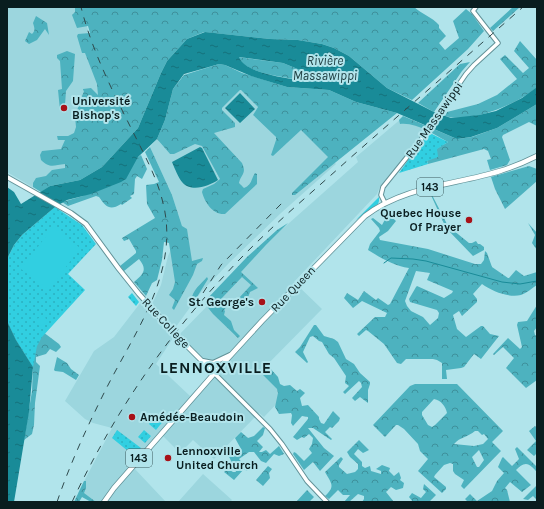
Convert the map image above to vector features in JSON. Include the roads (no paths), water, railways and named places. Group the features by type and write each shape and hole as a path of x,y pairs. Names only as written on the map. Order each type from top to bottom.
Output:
{"main road":[{"name":"Rue Queen","path":"104,502 146,450 230,355 370,211 407,194 433,186 500,171 537,156"},
{"name":"Rue College","path":"8,177 61,207 80,219 90,228 129,282 165,323 214,373"},
{"path":"200,359 213,363 230,355"}],"street":[{"name":"Rue Massawippi","path":"385,203 381,197 382,189 405,162 470,69 498,43 473,11 476,7"},
{"name":"Rue College","path":"214,373 275,434 305,479 327,502"}],"water":[{"name":"Rivière Massawippi","path":"205,32 270,39 298,40 322,44 334,48 349,56 387,88 434,112 451,118 479,115 496,111 522,98 537,87 537,104 497,128 471,137 457,139 397,113 356,102 329,90 287,87 251,76 225,65 219,64 184,74 173,89 165,120 157,139 138,157 126,179 91,194 67,200 55,207 22,235 14,245 7,259 7,187 14,192 21,204 50,186 80,180 102,167 138,128 167,61 187,39","holes":["239,57 283,63 300,70 306,78 303,80 298,80 256,71 248,67"]},
{"path":"240,93 255,109 240,123 225,108"},
{"path":"200,147 202,148 218,180 205,186 195,188 182,182 172,162"},
{"path":"7,321 16,340 33,367 29,412 14,502 7,502"}],"waterway":[{"path":"384,263 391,258 413,259 426,261 502,282 520,284 537,281"}],"railway":[{"path":"57,502 73,460 92,418 152,299 161,275 166,251 167,225 159,190 149,165 104,71 91,39 81,7"},
{"path":"72,502 87,471 121,411 140,382 180,327 225,275 254,244 523,7"},
{"path":"203,293 221,265 282,203"}],"place":[{"name":"Université Bishop's","path":"64,108"},
{"name":"Quebec House Of Prayer","path":"469,220"},
{"name":"St. George's","path":"262,302"},
{"name":"Amédée-Beaudoin","path":"132,417"},
{"name":"Lennoxville United Church","path":"168,458"}],"district":[{"name":"LENNOXVILLE","path":"216,367"}]}
